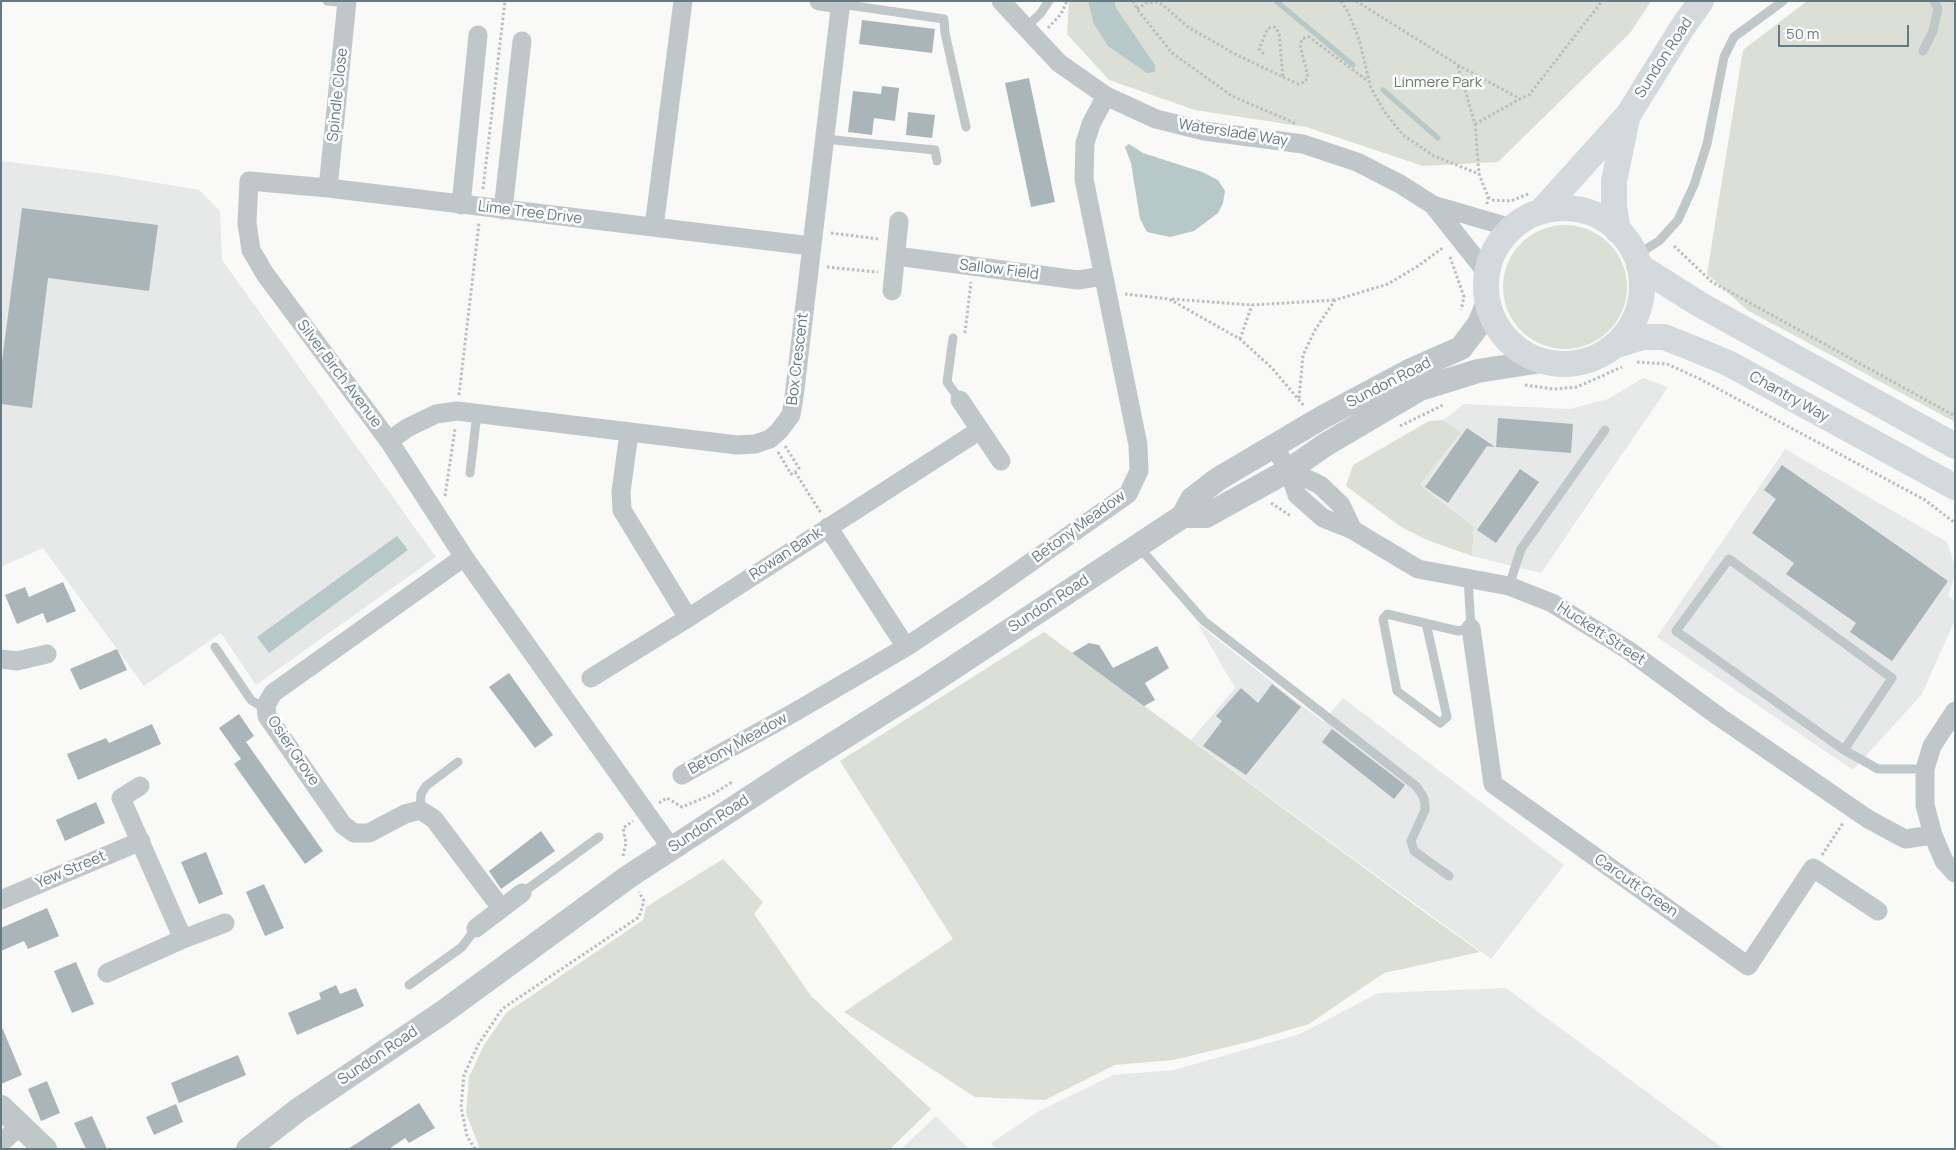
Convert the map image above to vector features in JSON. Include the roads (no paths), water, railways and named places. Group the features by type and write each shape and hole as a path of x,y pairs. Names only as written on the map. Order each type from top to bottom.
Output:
{"main road":[{"name":"Sundon Road","path":"1539,198 1628,115 1701,1"},
{"name":"Sundon Road","path":"1618,231 1614,206 1614,180 1628,115"},
{"path":"1539,198 1587,210 1604,218 1618,231 1628,243 1637,261 1642,281 1638,308 1630,328 1625,357 1599,356 1580,363 1560,365 1525,355 1512,345 1500,332 1486,307 1485,290 1487,274 1493,254 1502,240 1512,228 1527,216 1539,198"},
{"path":"1637,261 1699,304 1955,446"},
{"name":"Chantry Way","path":"1625,357 1642,337 1664,338 1688,346 1728,363 1955,487"}],"street":[{"path":"654,227 683,1"},
{"path":"819,1 841,3"},
{"name":"Waterslade Way","path":"1001,1 1059,63 1106,96 1156,119 1204,131 1303,144 1357,162 1400,184 1433,205 1512,228"},
{"name":"Spindle Close","path":"328,188 347,2"},
{"name":"Box Crescent","path":"629,433 737,445 755,444 774,436 791,415 841,3"},
{"path":"461,205 478,35"},
{"path":"502,210 522,41"},
{"name":"Betony Meadow","path":"682,775 906,647 987,593 1128,494 1139,471 1138,445 1084,179 1086,143 1091,124 1106,96"},
{"name":"Lime Tree Drive","path":"249,180 811,247"},
{"name":"Silver Birch Avenue","path":"249,180 247,223 251,250 265,274 389,441 464,557 494,596 500,625 513,643 550,674 672,848"},
{"name":"Waterslade Way","path":"1433,205 1487,274"},
{"name":"Sallow Field","path":"899,221 895,266 974,266 1078,280 1103,276"},
{"name":"Sundon Road","path":"248,1149 298,1110 442,1013 628,877 795,768 924,687 1183,516 1192,500 1209,486 1323,417 1409,371 1461,348 1479,324 1486,307"},
{"name":"Sundon Road","path":"1183,516 1206,516 1289,470 1325,445 1420,388 1478,371 1541,361"},
{"path":"960,400 1001,461"},
{"path":"389,441 407,428 436,414 457,410 629,433 621,492 622,510 688,618"},
{"name":"Rowan Bank","path":"591,678 688,618 980,430"},
{"path":"1273,446 1289,470"},
{"name":"Huckett Street","path":"1289,470 1320,485 1341,505 1353,530 1418,570 1509,586 1552,603 1628,650 1718,716 1853,809 1905,839 1933,835"},
{"path":"828,527 906,647"},
{"name":"Osier Grove","path":"420,810 405,814 369,833 354,833 343,824 267,716 266,705 274,693 464,557"},
{"name":"Carcutt Green","path":"1471,628 1493,784 1748,966 1813,868 1878,911"},
{"path":"1,659 17,661 47,654"},
{"path":"1955,711 1932,746 1925,770 1925,806 1933,835 1944,861 1955,873"},
{"path":"140,786 121,798 183,939"},
{"path":"420,810 434,819 501,908"},
{"name":"Yew Street","path":"1,900 141,841"},
{"path":"476,928 522,893"},
{"path":"107,973 225,922"},
{"path":"1,1107 45,1149"},
{"path":"1,1143 20,1126"}],"lane":[{"path":"327,1 347,2"},
{"path":"1026,26 1040,14 1049,1"},
{"path":"1637,261 1678,220 1694,185 1707,144 1724,57 1734,38 1782,1"},
{"path":"1923,51 1933,30 1938,8 1934,1"},
{"path":"841,3 944,18 945,33 966,127"},
{"path":"824,139 934,150 938,161"},
{"path":"953,338 947,382 960,400"},
{"path":"470,472 477,413"},
{"path":"1509,586 1522,549 1605,430"},
{"path":"1138,546 1204,620 1416,786 1423,796 1425,810 1411,841 1414,851 1449,876"},
{"path":"1844,750 1892,678 1729,559 1676,632 1844,750 1878,769 1925,770"},
{"path":"1426,623 1447,717 1440,723 1397,692 1383,619 1387,614 1426,623 1458,631 1471,628 1468,578"},
{"path":"215,647 251,700 259,705 266,705"},
{"path":"420,810 421,794 426,786 458,762"},
{"path":"522,893 599,837"},
{"path":"409,986 462,946 476,928"}],"waterway":[{"path":"1276,1 1353,65"},
{"path":"1383,90 1438,138"}],"park label":[{"name":"Linmere Park","path":"1438,83"}]}
